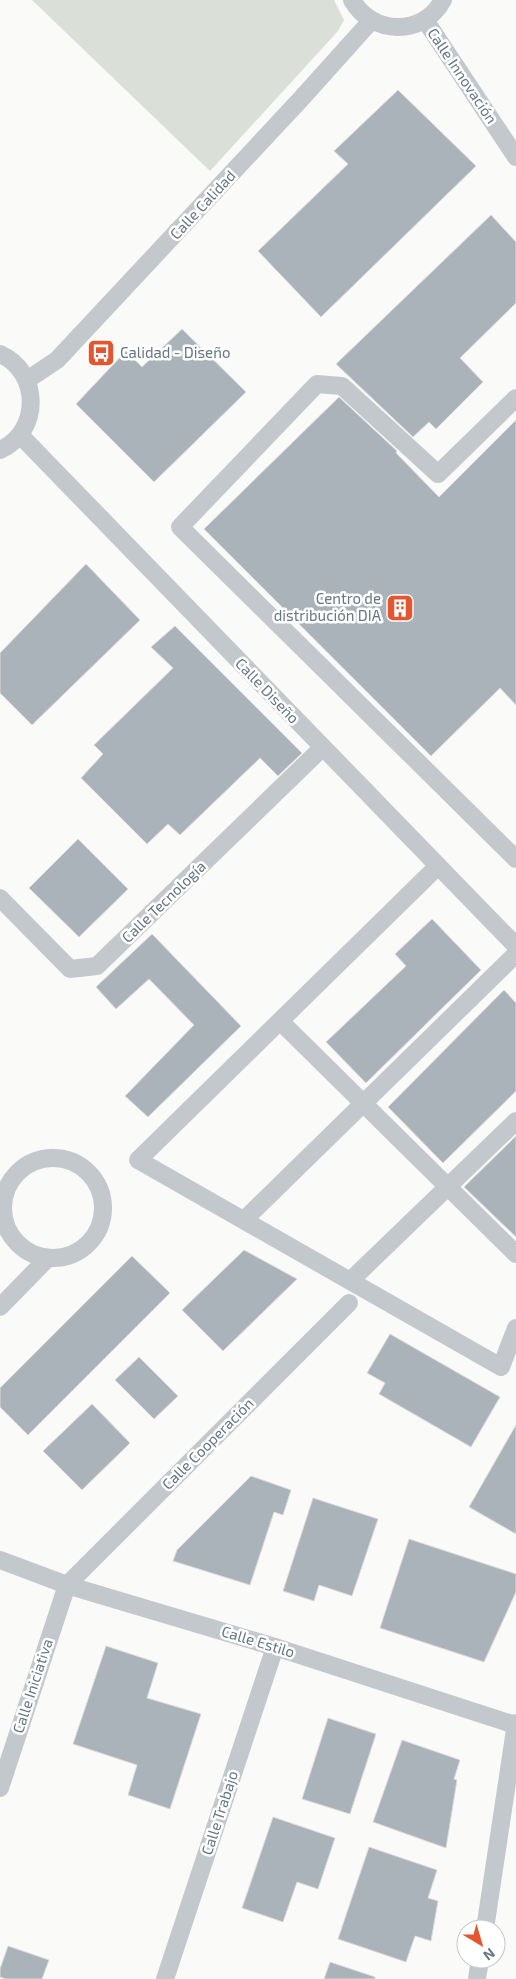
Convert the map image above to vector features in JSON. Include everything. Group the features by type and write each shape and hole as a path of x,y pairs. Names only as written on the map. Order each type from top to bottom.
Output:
{"street":[{"path":"352,0 362,14 371,21 401,28 424,20 439,7 443,0"},
{"name":"Calle Innovación","path":"424,20 516,157"},
{"name":"Calle Calidad","path":"27,380 57,360 300,100 371,21"},
{"path":"0,354 18,367 27,380 31,394 31,409 27,423 20,435 7,447 0,450"},
{"path":"516,398 438,474 342,386 317,384 180,527 516,859"},
{"name":"Calle Diseño","path":"20,435 516,946"},
{"name":"Calle Tecnología","path":"0,898 70,969 97,966 322,748"},
{"path":"438,866 138,1160 501,1367 516,1328"},
{"path":"244,1220 516,954"},
{"path":"280,1021 516,1254"},
{"path":"350,1281 516,1121"},
{"path":"0,1307 48,1258 64,1257 78,1252 90,1242 99,1228 103,1213 102,1197 91,1177 73,1162 58,1158 42,1159 28,1165 16,1175 7,1188 3,1203 4,1219 10,1234 19,1246 32,1254 48,1258"},
{"name":"Calle Cooperación","path":"67,1585 349,1303"},
{"name":"Calle Estilo","path":"0,1560 67,1585 275,1647 516,1724"},
{"name":"Calle Iniciativa","path":"0,1788 67,1585"},
{"name":"Calle Trabajo","path":"165,1979 275,1647"},
{"path":"487,1919 516,1724"}],"shaded area":[{"path":"32,0 334,0 344,20 338,31 210,171"}],"building":[{"path":"398,90 476,166 321,317 258,251 348,164 334,151"},
{"path":"491,215 516,242 516,303 460,358 483,382 436,429 429,422 413,437 336,364"},
{"path":"182,329 246,392 154,482 76,404 126,351 142,367"},
{"name":"Centro de distribución DIA","path":"339,397 397,451 396,453 439,497 516,420 516,705 500,688 431,756 204,529"},
{"path":"86,564 140,620 32,725 0,693 0,653"},
{"path":"175,626 302,753 278,776 260,758 180,835 168,824 147,844 81,778 103,754 94,745 173,668 151,647"},
{"path":"78,839 128,889 79,937 29,888"},
{"path":"432,919 481,970 366,1083 326,1042 406,966 395,954"},
{"path":"152,934 241,1026 148,1117 125,1096 194,1025 149,979 116,1009 96,987"},
{"path":"504,990 516,1003 516,1091 443,1163 388,1107"},
{"path":"516,1136 516,1237 464,1187"},
{"path":"244,1250 297,1279 223,1351 182,1310"},
{"path":"132,1256 170,1293 28,1435 0,1407 0,1388"},
{"path":"390,1334 500,1397 471,1447 379,1394 385,1383 367,1373"},
{"path":"139,1357 178,1396 154,1419 115,1380"},
{"path":"92,1404 130,1443 82,1490 43,1451"},
{"path":"516,1425 516,1534 469,1507"},
{"path":"251,1476 291,1490 283,1515 274,1512 250,1585 173,1561 177,1550"},
{"path":"313,1498 378,1519 352,1596 319,1585 314,1601 283,1591"},
{"path":"409,1539 516,1574 516,1592 484,1662 380,1628"},
{"path":"106,1646 158,1663 147,1698 201,1714 170,1809 128,1795 137,1765 73,1744"},
{"path":"328,1718 376,1734 350,1814 302,1799"},
{"path":"402,1740 460,1760 454,1779 457,1780 446,1848 373,1822"},
{"path":"273,1817 335,1838 318,1889 297,1882 283,1922 242,1908"},
{"path":"369,1847 437,1870 428,1898 438,1901 431,1941 415,1936 406,1962 338,1939"},
{"path":"8,1946 49,1960 42,1979 6,1979 0,1977 0,1969"},
{"path":"330,1962 375,1977 375,1979 324,1979"}],"place":[{"name":"Calidad - Diseño","path":"101,353"},
{"name":"Centro de distribución DIA","path":"400,608"}]}
